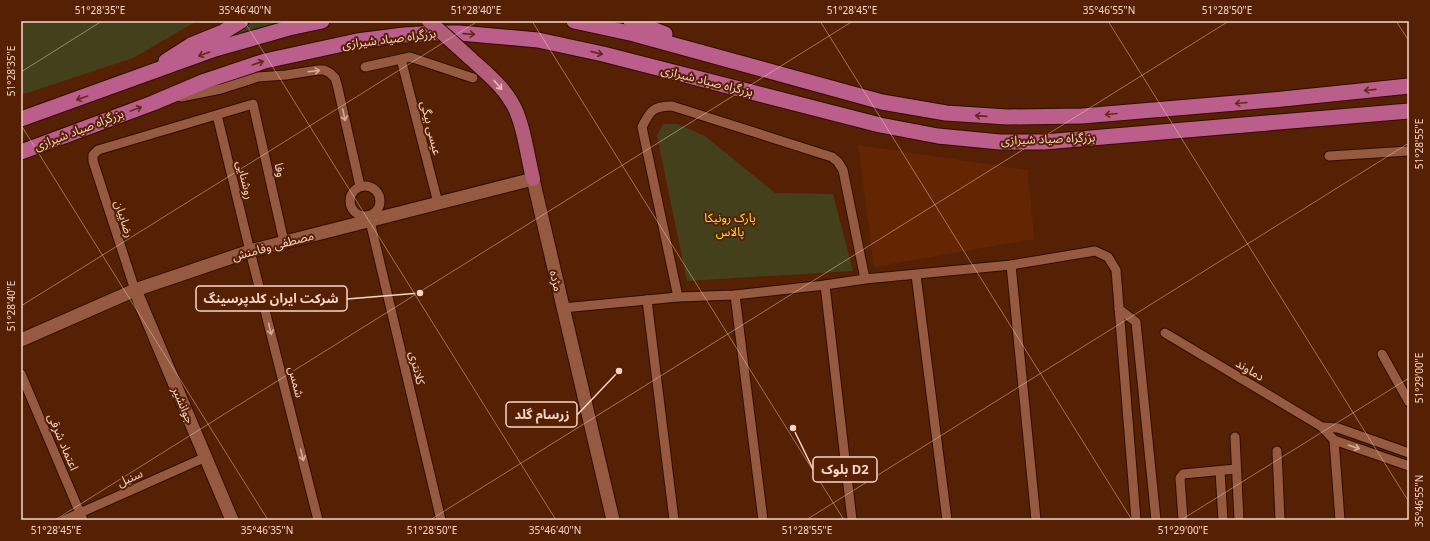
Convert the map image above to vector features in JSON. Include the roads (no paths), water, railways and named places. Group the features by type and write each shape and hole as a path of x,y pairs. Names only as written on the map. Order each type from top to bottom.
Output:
{"highway":[{"path":"143,76 191,45 223,32 241,21"},
{"path":"21,119 215,50 289,28 322,21"},
{"name":"بزرگراه صیاد شیرازی","path":"574,21 634,34 716,55 882,102 946,113 1007,117 1082,116 1273,100 1409,86"},
{"path":"631,21 640,23 716,55"},
{"name":"بزرگراه صیاد شیرازی","path":"21,152 205,81 265,61 357,41 404,35 459,33 538,40 610,56 880,124 938,136 1000,142 1044,142 1409,111"}],"main road":[{"name":"مژده","path":"429,21 498,84 513,103 519,121 533,179 613,520"},
{"name":"مصطفی وفامنش","path":"21,340 135,290 250,251 385,218 533,179"},
{"name":"جوانشیر","path":"135,290 232,520"}],"street":[{"path":"365,67 410,57 473,78"},
{"name":"عیسی بیگی","path":"401,59 438,203"},
{"path":"152,102 221,89 258,77 324,70 335,78 360,186"},
{"name":"وفا","path":"217,115 253,104 284,242"},
{"path":"678,297 642,127 649,113 660,106 672,106 832,157 838,162 844,170 865,279"},
{"name":"رضاییان","path":"135,290 93,161 93,155 98,150 217,115"},
{"name":"روشنایی","path":"217,115 250,251"},
{"path":"1329,156 1409,151"},
{"path":"356,224 350,196 352,192 360,186 369,186 374,188 380,196 385,218"},
{"path":"353,210 361,216 370,215 377,210 380,201"},
{"name":"کلانتری","path":"370,221 441,520"},
{"name":"شمس","path":"250,251 318,520"},
{"path":"563,308 825,285 865,279 1011,265 1095,251 1108,258 1116,270 1136,520"},
{"path":"1011,265 1036,520"},
{"path":"916,275 947,520"},
{"path":"825,285 852,520"},
{"path":"735,294 763,520"},
{"path":"647,300 674,520"},
{"path":"1119,309 1136,322 1156,520"},
{"name":"دماوند","path":"1165,333 1322,427 1334,440 1409,466"},
{"path":"1382,354 1409,402"},
{"name":"اعتماد شرقی","path":"21,374 82,516"},
{"name":"دماوند","path":"1322,427 1338,428 1409,453"},
{"path":"1235,437 1239,520"},
{"path":"1334,440 1340,520"},
{"path":"1277,451 1280,520"},
{"name":"سنبل","path":"64,520 82,516 206,458"},
{"path":"1183,520 1180,478 1183,474 1236,469"},
{"path":"1220,470 1223,520"}],"place":[{"name":"شرکت ایران کلدپرسینگ","path":"420,293"},
{"name":"زرسام گلد","path":"619,371"},
{"name":"بلوک D2","path":"793,428"}],"park label":[{"name":"پارک رونیکا پالاس","path":"730,225"}]}
